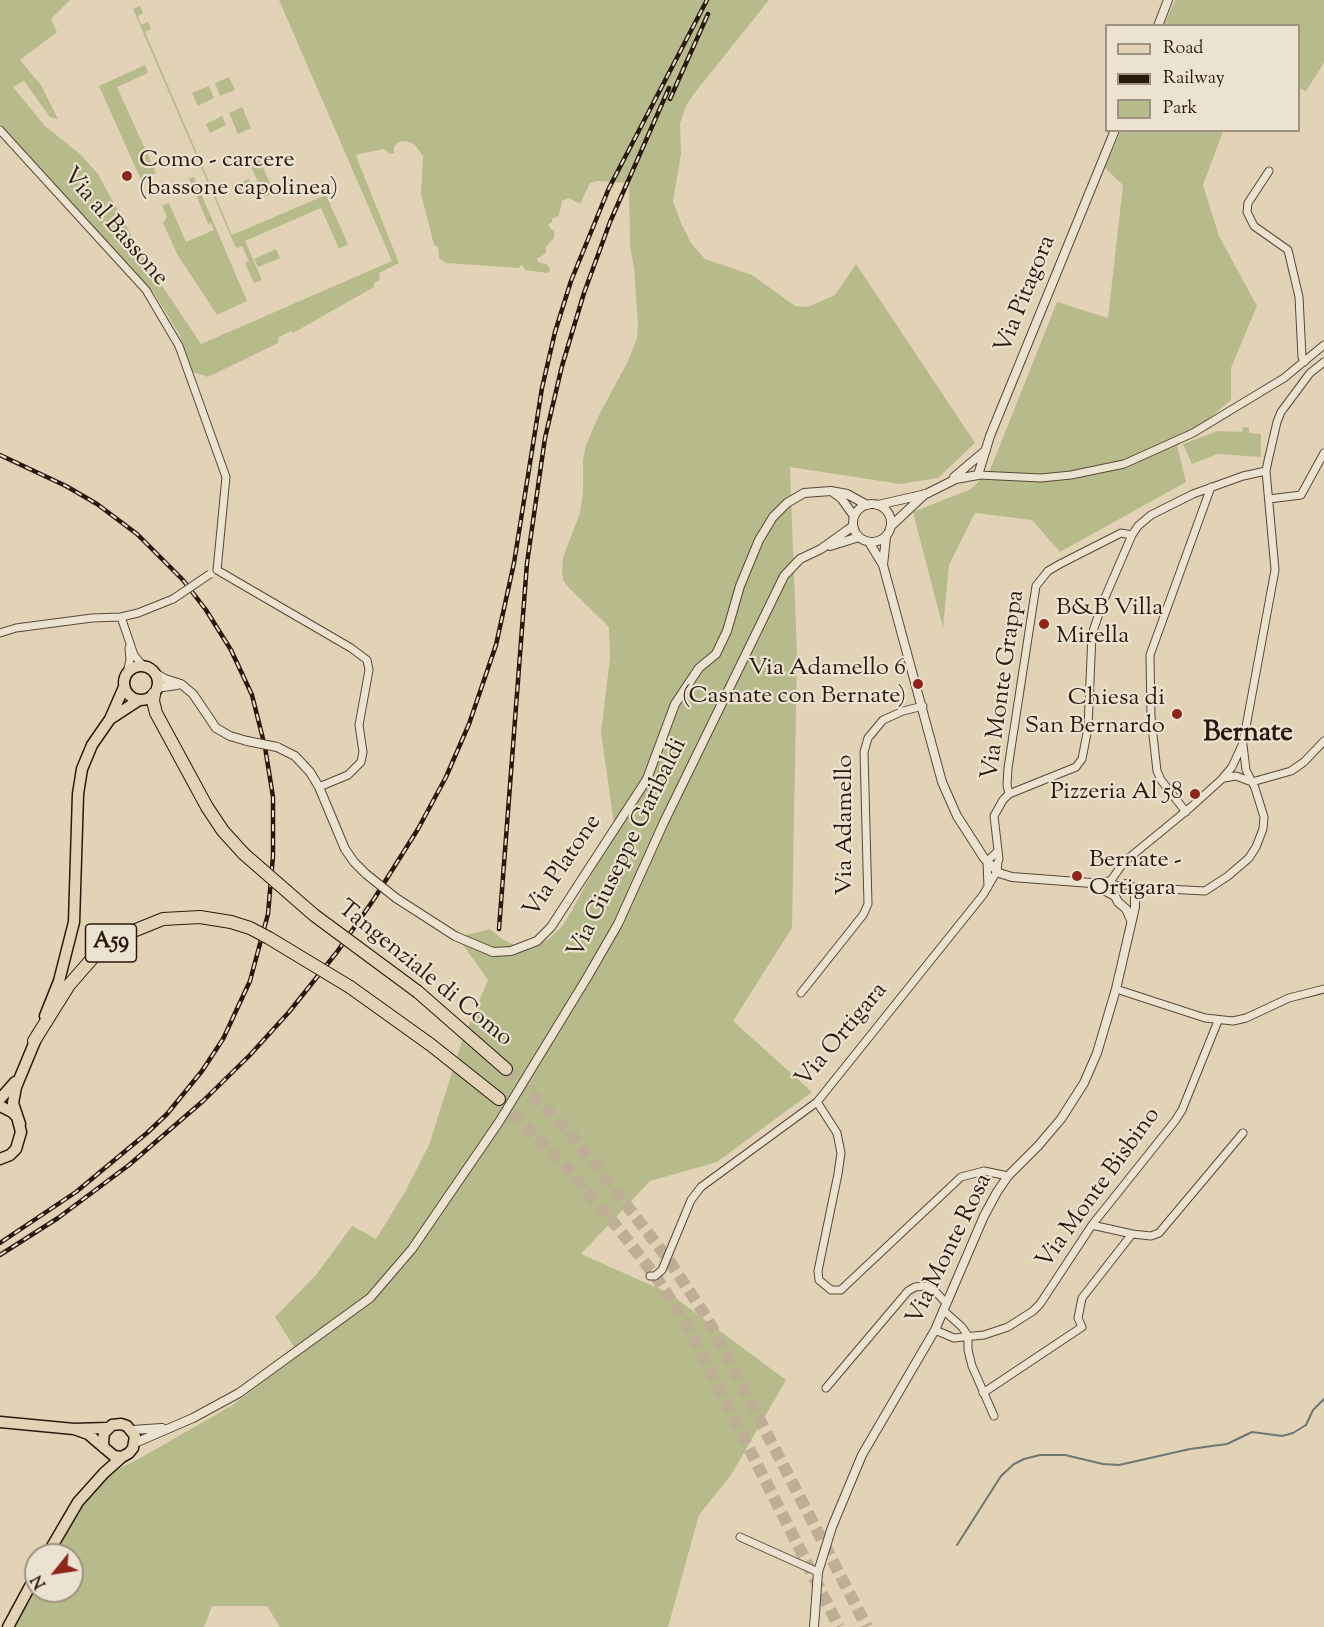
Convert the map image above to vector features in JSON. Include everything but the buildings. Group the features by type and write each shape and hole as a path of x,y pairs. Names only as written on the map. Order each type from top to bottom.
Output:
{"highway":[{"name":"Tangenziale di Como","path":"155,691 153,701 156,713 207,807 223,831 244,854 314,915 418,992 506,1069"},
{"name":"Tangenziale di Como","path":"34,1041 69,985 97,953 121,936 163,920 200,917 250,928 350,987 499,1099"}],"main road":[{"path":"0,1159 10,1155 16,1149 21,1132 13,1103 20,1074 59,981 74,922 78,794 82,769 92,745 110,719 124,687 127,673 134,668 148,669 157,680 155,691 147,699 139,700 110,719"},
{"path":"124,687 129,695 139,700"},
{"path":"0,1100 20,1074"},
{"path":"0,1106 12,1112 20,1124"},
{"path":"0,1422 74,1429 107,1428 121,1424 132,1430 135,1443 129,1453 122,1456 104,1473 78,1502 54,1543"},
{"path":"104,1473 106,1450 103,1436 107,1428"},
{"path":"74,1429 88,1434 114,1456 122,1456"},
{"path":"8,1627 24,1597"}],"street":[{"path":"1159,24 1168,0"},
{"name":"Via al Bassone","path":"0,130 146,290 179,346 226,477 214,572"},
{"name":"Via Pitagora","path":"978,475 990,436 1114,132"},
{"path":"1269,171 1248,203 1247,212 1254,226 1288,250 1299,297 1304,362"},
{"path":"945,483 978,475 1041,478 1071,475 1124,464 1193,433 1284,378 1324,345"},
{"path":"1091,883 1111,879 1124,862 1186,812 1222,779 1232,767 1243,743 1275,570 1266,471 1281,412 1310,373 1324,362"},
{"path":"883,565 885,537 891,526 926,494 945,483 988,448"},
{"path":"1269,499 1301,495 1324,453"},
{"path":"988,887 998,851 994,816 997,807 1009,794 1076,767 1082,759 1088,728 1092,634 1132,535 1146,519 1193,494 1243,476 1266,471"},
{"path":"1186,812 1161,780 1157,771 1151,717 1150,655 1211,487"},
{"path":"831,491 847,494 867,505 878,505 926,494"},
{"path":"831,491 841,498 854,516"},
{"name":"Via Platone","path":"148,669 165,679 181,684 193,694 216,728 230,736 278,747 295,756 310,772 319,787 345,849 354,862 396,898 455,936 493,952 511,951 537,941 551,927 647,779 675,704 699,668 716,654 727,631 751,558 773,517 787,502 804,493 831,491"},
{"path":"1193,494 1203,510"},
{"path":"867,505 858,510 854,516 853,526 859,537 869,542 878,542 885,537"},
{"path":"878,505 888,513 891,526"},
{"name":"Via Giuseppe Garibaldi","path":"135,1443 193,1418 239,1393 370,1298 412,1249 499,1122 618,924 664,822 784,576 800,559 820,549 853,526"},
{"name":"Via Monte Grappa","path":"1009,794 1008,768 1036,586 1048,571 1060,564 1122,533 1132,535"},
{"name":"Via Giuseppe Garibaldi","path":"820,549 859,537"},
{"path":"869,542 883,565 948,799 968,834 994,866 1011,877 1091,883 1117,890 1130,885 1135,896"},
{"path":"0,633 16,628 92,618 121,617 138,613 173,599 214,572 351,648 367,660 369,670 359,725 363,752 362,762 348,775 319,787"},
{"path":"121,617 134,655 148,669"},
{"path":"127,673 128,642"},
{"path":"155,691 181,684"},
{"name":"Via Adamello","path":"801,993 863,915 868,904 864,752 868,738 883,720 903,711 923,706"},
{"path":"1222,779 1236,776 1252,782 1291,771 1304,762 1324,741"},
{"path":"1111,879 1117,890 1118,902 1129,904 1135,896 1148,888 1204,891 1240,867 1249,858 1263,829 1264,817 1246,770 1243,743"},
{"path":"994,866 998,851"},
{"name":"Via Ortigara","path":"650,1276 662,1270 691,1200 701,1187 817,1102 988,887 994,866"},
{"name":"Via Monte Rosa","path":"814,1627 818,1572 832,1527 854,1471 884,1415 900,1393 935,1330 984,1216 1008,1176 1038,1146 1075,1100 1097,1053 1116,989 1135,908 1135,896"},
{"path":"1123,904 1131,921"},
{"path":"1116,989 1218,1021 1246,1018 1289,998 1324,989"},
{"name":"Via Monte Bisbino","path":"935,1330 954,1338 984,1335 997,1332 1033,1311 1053,1286 1067,1260 1092,1225 1175,1121 1182,1110 1218,1021"},
{"path":"817,1102 837,1133 841,1153 818,1271 819,1280 826,1288 835,1290 845,1286 954,1182 969,1173 984,1171 1008,1176"},
{"path":"1092,1225 1132,1234 1151,1236 1159,1233 1243,1133"},
{"path":"983,1393 1082,1327 1078,1318 1082,1298 1132,1234"},
{"path":"826,1388 908,1291 915,1287 926,1286 935,1291 968,1336 968,1350 983,1393 994,1416"},
{"path":"132,1430 169,1428"},
{"path":"740,1537 818,1572"}],"green space":[{"path":"0,0 70,0 51,19 57,32 20,60 41,85 58,119 50,117 24,81 13,87 45,126 80,154 98,174 143,257 201,344 392,261 279,0 769,0 686,106 680,123 681,154 673,201 681,223 691,243 705,259 752,275 795,306 808,307 835,295 856,264 975,443 938,478 900,484 790,467 797,656 792,928 733,1021 812,1092 717,1162 650,1181 581,1254 669,1293 786,1380 731,1475 699,1515 668,1627 280,1627 267,1606 212,1606 204,1627 10,1627 24,1601 24,1603 84,1603 84,1543 57,1543 83,1502 108,1474 231,1406 299,1355 275,1317 316,1275 352,1226 376,1239 405,1192 429,1145 462,1041 488,980 461,942 466,935 490,929 502,939 519,947 536,946 550,938 563,925 571,912 615,831 601,732 610,658 609,627 570,589 563,580 562,571 563,557 580,513 586,445 627,363 637,339 638,324 634,267 630,246 629,186 627,183 598,181 590,183 580,204 569,198 562,201 559,215 548,225 554,230 554,238 546,247 546,253 537,259 538,262 548,265 550,271 548,273 525,270 522,265 518,268 446,263 439,258 438,247 434,245 421,194 423,156 414,144 406,141 398,142 394,147 394,153 390,154 384,149 356,156 399,263 379,273 380,280 374,283 374,287 293,333 291,331 279,337 278,343 208,377 193,372 179,334 154,293 0,124"},
{"path":"1175,0 1324,0 1324,63 1306,91 1300,88 1300,24 1164,24"},
{"path":"140,6 143,13 138,16 141,25 148,22 151,29 145,32 232,235 326,195 348,244 339,249 321,208 245,241 262,280 254,283 245,263 249,261 242,246 237,248 235,246 133,9"},
{"path":"145,65 148,73 117,87 156,173 141,180 99,86"},
{"path":"229,77 235,90 220,96 215,83"},
{"path":"209,86 214,98 198,106 192,93"},
{"path":"242,107 251,128 238,134 229,113"},
{"path":"222,116 226,125 210,133 206,124"},
{"path":"1121,132 1223,132 1203,185 1219,236 1257,306 1231,368 1231,400 1177,446 1186,482 1060,552 1032,520 975,513 949,565 943,628 913,512 971,489 990,470 1057,302 1108,318 1123,185 1105,168"},
{"path":"260,160 274,193 264,197 250,164"},
{"path":"194,177 247,301 217,315 177,254 163,223 167,217 162,205 169,203 186,242 214,230 211,223 208,224 189,178"},
{"path":"249,179 253,187 236,195 232,186"},
{"path":"276,249 280,258 258,267 254,259"},
{"path":"1243,427 1249,428 1249,433 1261,434 1261,457 1218,454 1192,464 1183,444 1217,431 1242,432"}],"waterway":[{"path":"957,1545 1001,1476 1014,1464 1024,1459 1040,1455 1065,1455 1103,1464 1119,1465 1190,1449 1227,1444 1252,1432 1282,1436 1293,1433 1306,1425 1313,1410 1324,1399"}],"tunnel":[{"path":"506,1069 574,1137 668,1259 707,1318 867,1627"},
{"path":"500,1100 570,1172 619,1229 656,1277 686,1323 839,1627"}],"railway":[{"path":"0,1255 58,1218 129,1165 203,1101 250,1055 289,1012 337,952 418,829 446,777 469,724 496,645 514,563 542,388 555,332 571,281 609,188 707,0"},
{"path":"670,99 708,14"},
{"path":"499,929 527,563 545,438 562,366 584,293 610,222 669,88"},
{"path":"0,455 66,486 97,504 137,534 183,580 206,610 231,650 252,695 265,747 273,797 273,856 268,914 250,981 223,1039 202,1071 167,1114 147,1133 76,1192 0,1243"}],"place":[{"name":"Como - carcere (bassone capolinea)","path":"127,176"},
{"name":"B&B Villa Mirella","path":"1044,624"},
{"name":"Via Adamello 6 (Casnate con Bernate)","path":"918,684"},
{"name":"Chiesa di San Bernardo","path":"1177,714"},
{"name":"Pizzeria Al 58","path":"1195,794"},
{"name":"Bernate - Ortigara","path":"1077,876"}],"district":[{"name":"Bernate","path":"1248,735"}]}
